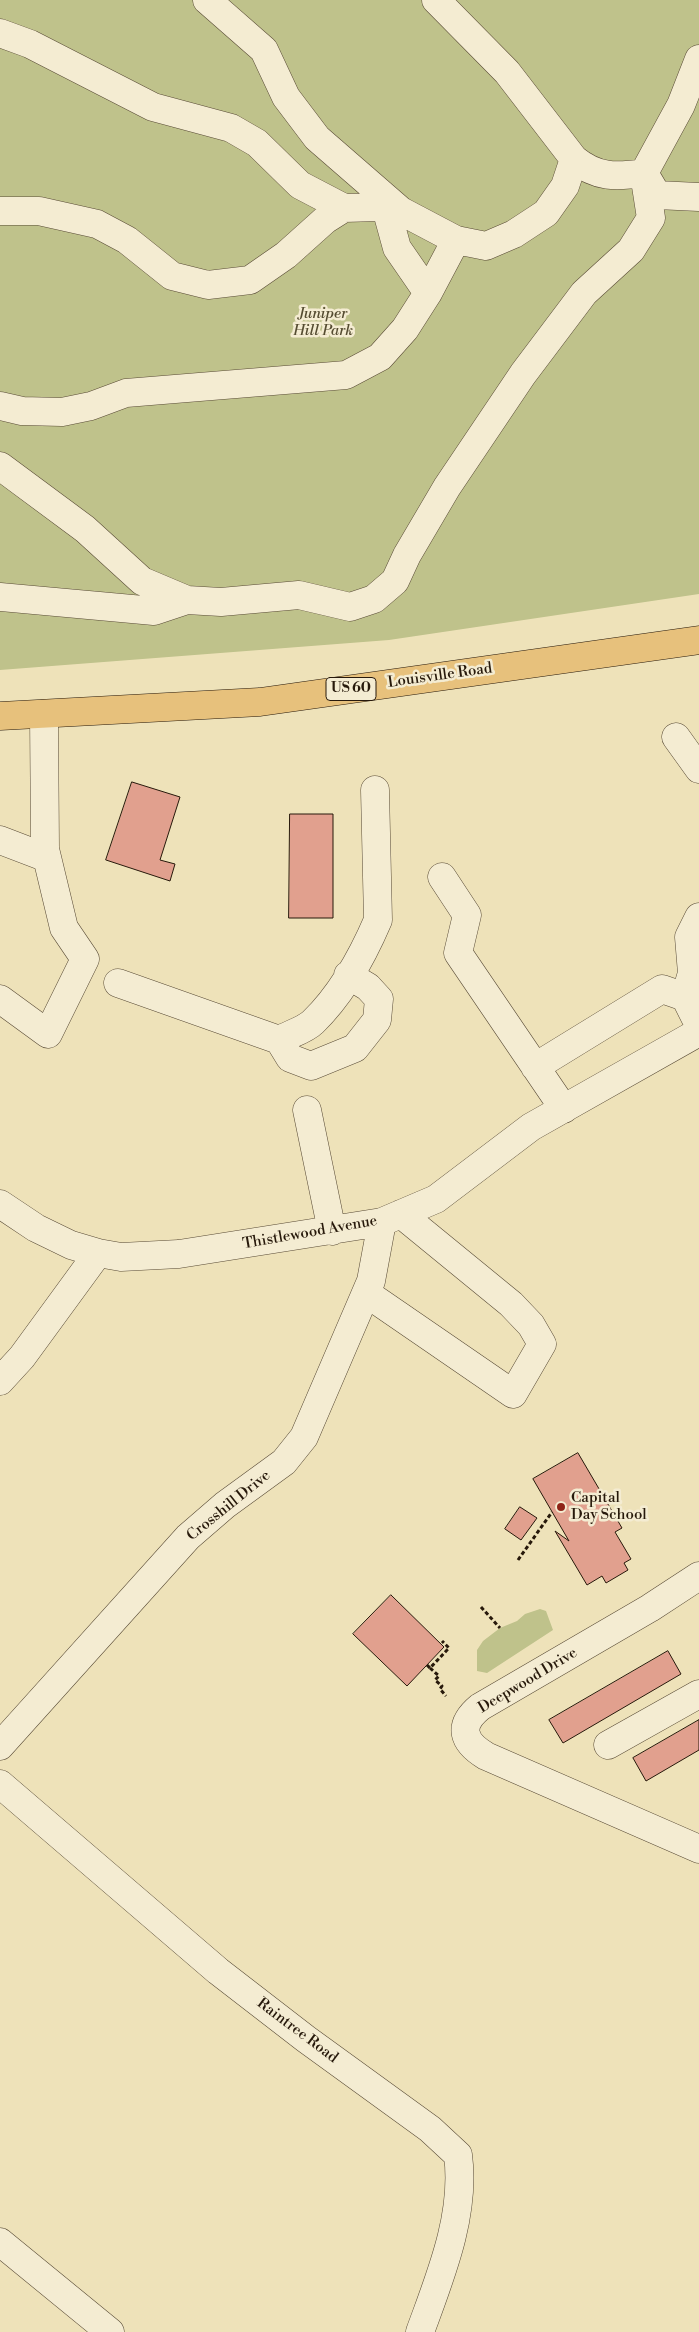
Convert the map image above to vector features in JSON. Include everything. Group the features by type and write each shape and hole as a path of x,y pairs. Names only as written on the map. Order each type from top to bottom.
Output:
{"main road":[{"name":"Louisville Road","path":"0,716 260,702 699,640"}],"street":[{"path":"207,0 264,50 286,97 317,138 394,209 456,240 486,246 514,234 546,213 565,186 574,158"},
{"path":"436,0 507,72 574,158 588,170 619,176 644,173"},
{"path":"0,34 30,44 153,107 231,128 257,143 300,185 344,208 394,209"},
{"path":"651,218 644,173 681,105 699,59"},
{"path":"644,173 657,195 691,197"},
{"path":"0,466 85,529 142,582 187,600 221,602 298,595 350,607 374,600 395,581 407,555 447,487 523,374 584,293 631,250 661,205 691,197"},
{"path":"0,211 39,211 97,224 127,240 172,276 208,285 250,280 286,255 325,220 344,208"},
{"path":"394,209 397,248 428,293"},
{"path":"0,406 22,411 62,412 91,406 126,393 346,375 380,357 405,329 428,293 456,240"},
{"path":"0,597 82,606 154,611 187,600"},
{"path":"0,999 48,1034 85,959 64,928 45,849 44,714"},
{"path":"676,737 699,769"},
{"path":"279,1040 312,1023 340,989 371,938 378,920 375,790"},
{"path":"0,840 47,858"},
{"path":"442,877 467,915 458,953 564,1108"},
{"path":"699,917 689,937 692,973 685,997 699,1025"},
{"path":"80,970 279,1040 290,1058 311,1066 354,1048 377,1020 379,999 368,987 348,975"},
{"path":"536,1067 662,989 685,997"},
{"name":"Thistlewood Avenue","path":"0,1204 36,1228 71,1245 121,1257 179,1254 332,1231 391,1218 436,1199 531,1127 699,1032"},
{"path":"307,1110 332,1231"},
{"path":"366,1293 513,1394 542,1344 531,1325 511,1304 391,1218"},
{"name":"Crosshill Drive","path":"0,1746 188,1537 225,1505 284,1462 304,1436 366,1293 391,1218"},
{"path":"0,1381 22,1357 98,1253"},
{"name":"Deepwood Drive","path":"699,1576 650,1608 480,1707 466,1721 465,1729 471,1744 486,1756 699,1849"},
{"path":"608,1744 699,1694"},
{"name":"Raintree Road","path":"0,1784 218,1971 306,2039 430,2129 458,2155 460,2195 456,2214 433,2298 420,2332"},
{"path":"0,2242 110,2332"}],"path":[{"path":"518,1560 552,1512"},
{"path":"481,1607 500,1628"},
{"path":"442,1641 449,1648 428,1666 438,1676 436,1680 442,1686 440,1689 446,1696"}],"green space":[{"name":"Juniper Hill Park","path":"0,0 699,0 699,594 389,640 0,670"},
{"path":"540,1609 546,1611 553,1630 487,1673 477,1671 477,1650 483,1641 500,1628 517,1621 525,1614"}],"building":[{"path":"132,782 180,797 160,860 175,864 170,881 106,860"},
{"path":"290,814 333,814 333,918 289,918"},
{"path":"578,1453 622,1528 615,1532 631,1559 624,1563 628,1570 606,1583 602,1576 587,1585 555,1531 569,1541 533,1479"},
{"path":"520,1507 537,1518 521,1540 505,1529"},
{"path":"391,1595 444,1647 407,1686 353,1634"},
{"path":"668,1651 681,1674 563,1743 549,1720"},
{"path":"699,1720 699,1750 646,1781 633,1758"}],"place":[{"name":"Capital Day School","path":"561,1507"}]}
